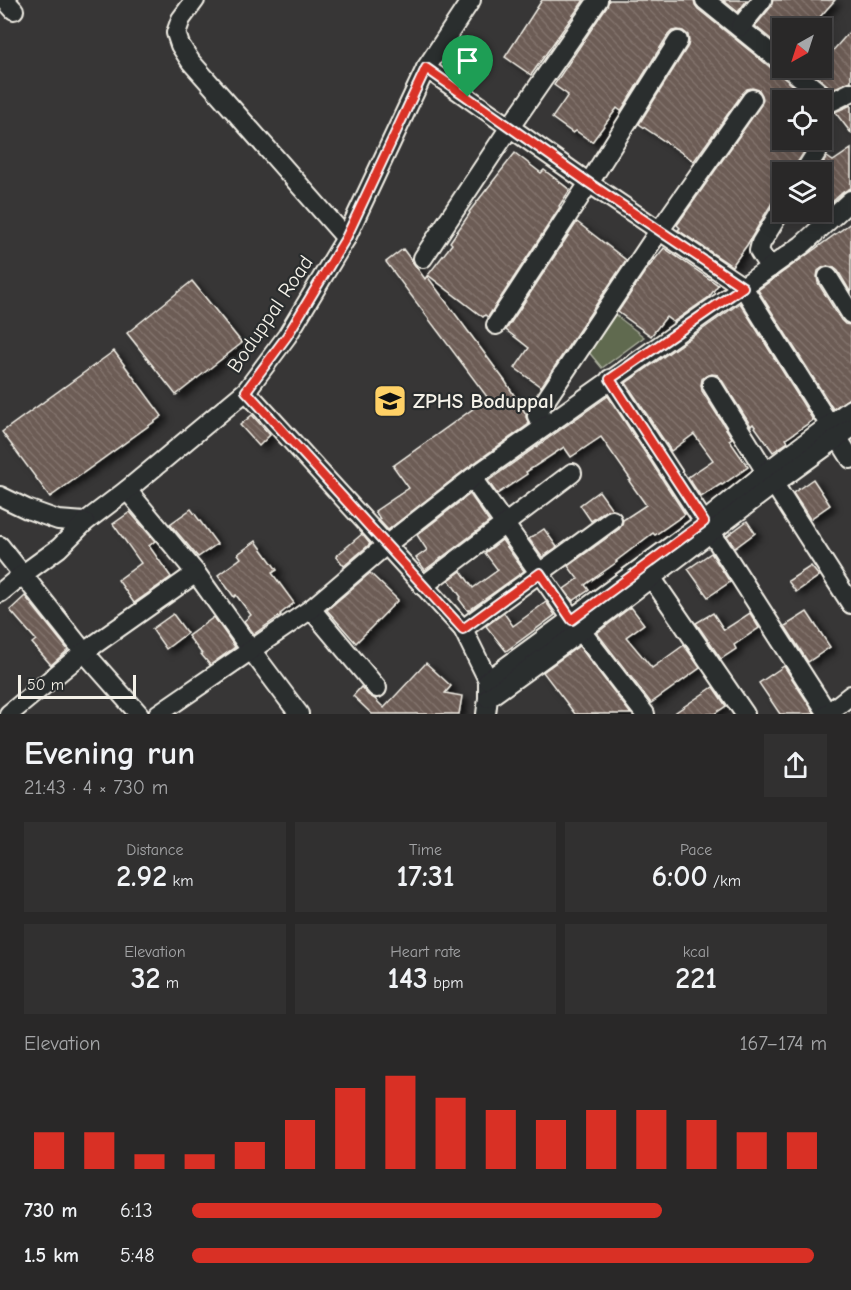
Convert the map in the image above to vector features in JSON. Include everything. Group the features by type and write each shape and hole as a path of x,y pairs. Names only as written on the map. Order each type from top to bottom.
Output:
{"street":[{"path":"195,0 181,19 176,33 180,45 191,62 346,238"},
{"name":"Boduppal Road","path":"0,593 59,549 85,522 246,391 287,336 346,238 426,68 471,0"},
{"path":"423,258 598,0"},
{"path":"705,0 772,54"},
{"path":"740,27 762,0"},
{"path":"496,325 678,41"},
{"path":"426,68 589,183 743,287 840,431 851,459"},
{"path":"801,78 816,90"},
{"path":"832,103 851,92"},
{"path":"544,427 537,416 541,407 752,99"},
{"path":"158,714 311,609 472,478 770,268 802,244 851,200"},
{"path":"770,268 759,251 761,243 774,222"},
{"path":"828,277 851,314"},
{"path":"610,379 827,714 851,695"},
{"path":"712,385 851,604"},
{"path":"246,391 463,629 487,697 576,625 770,478 840,431 851,409"},
{"path":"423,586 572,473"},
{"path":"472,478 576,625 645,714"},
{"path":"127,490 196,573 250,650 299,714"},
{"path":"0,496 57,520 85,522"},
{"path":"463,629 612,520"},
{"path":"576,625 651,577 707,527"},
{"path":"0,546 84,652 139,714"},
{"path":"9,714 84,652 196,573"},
{"path":"651,577 737,711"},
{"path":"311,609 377,688"}],"green space":[{"path":"613,313 644,337 602,368 587,350"}],"building":[{"path":"542,0 584,0 531,75 505,57"},
{"path":"609,0 694,0 698,9 772,69 772,78 784,78 799,90 772,90 772,150 805,150 798,162 772,162 772,203 732,266 678,230 680,228 677,225 761,105 762,95 759,90 747,89 694,161 639,124 688,46 688,35 683,31 672,31 621,111 617,108 592,142 576,131 573,133 552,118 568,95 554,85"},
{"path":"723,0 747,0 738,12"},
{"path":"773,0 835,0 819,18 772,18 772,40 755,26 771,7"},
{"path":"851,30 851,81 832,89 819,78 832,78 832,52"},
{"path":"851,105 851,133 835,112"},
{"path":"851,149 851,188 832,202 832,162 824,162 827,157 833,161"},
{"path":"515,153 541,173 544,170 570,190 488,317 485,315 483,317 428,275 452,244 450,242 469,212"},
{"path":"577,222 626,260 541,387 515,368 529,348 506,330"},
{"path":"851,223 851,293 838,271 833,267 822,268 818,271 817,277 818,283 841,320 851,325 851,397 833,409 758,290"},
{"path":"664,248 718,285 709,297 673,322 666,317 651,336 618,312"},
{"path":"403,249 425,279 427,276 505,381 526,414 529,424 466,469 388,530 375,511 409,488 393,466 488,398 386,262"},
{"path":"192,281 242,343 176,395 127,333"},
{"path":"740,303 813,420 786,439 788,442 773,452 753,424 751,426 718,375 706,376 702,379 702,391 732,438 729,440 748,467 701,497 688,477 713,460 694,434 671,451 626,383"},
{"path":"114,351 162,416 50,497 2,432"},
{"path":"608,396 685,514 655,535 653,533 585,585 589,590 573,601 564,589 578,579 568,566 619,529 623,520 646,505 601,437 571,457 564,447 497,494 488,481"},
{"path":"252,415 270,435 259,446 240,425"},
{"path":"813,479 830,505 810,519 793,493"},
{"path":"599,491 612,509 591,521 580,505"},
{"path":"470,494 489,522 425,570 416,558 427,550 417,535"},
{"path":"191,509 217,544 198,557 170,524"},
{"path":"130,512 155,541 149,546 171,577 134,603 118,580 141,563 113,524"},
{"path":"747,521 755,533 735,548 727,536"},
{"path":"544,529 557,547 542,557 529,539"},
{"path":"362,534 370,544 344,566 336,556"},
{"path":"502,540 524,571 468,611 449,580 461,571 473,588 498,570 485,553"},
{"path":"256,541 277,570 272,573 294,603 254,634 244,621 251,615 218,575 241,558 238,554"},
{"path":"711,553 730,582 708,597 688,569"},
{"path":"811,566 819,576 796,592 788,581"},
{"path":"370,573 398,600 356,643 327,610"},
{"path":"25,596 68,650 51,665 32,643 36,640 10,610"},
{"path":"546,602 555,615 506,651 486,626 504,613 513,626"},
{"path":"631,607 644,624 626,637 652,668 684,645 700,668 651,703 597,633"},
{"path":"807,612 830,647 808,662 785,626"},
{"path":"713,613 724,630 750,613 759,628 734,645 736,649 721,659 696,623"},
{"path":"173,614 187,633 166,649 152,629"},
{"path":"214,617 235,647 210,665 188,636"},
{"path":"579,646 631,714 575,714 543,672"},
{"path":"426,663 451,686 445,693 462,696 459,714 372,714 353,696 361,687 384,708"},
{"path":"784,666 815,714 780,714 759,683"},
{"path":"713,687 726,706 714,714 673,714"}],"place":[{"name":"ZPHS Boduppal","path":"390,401"}],"route":[{"path":"426,68 468,97 589,183 743,287 610,379 704,522 572,620 540,573 463,629 246,391 287,336 346,238 426,68"}]}
